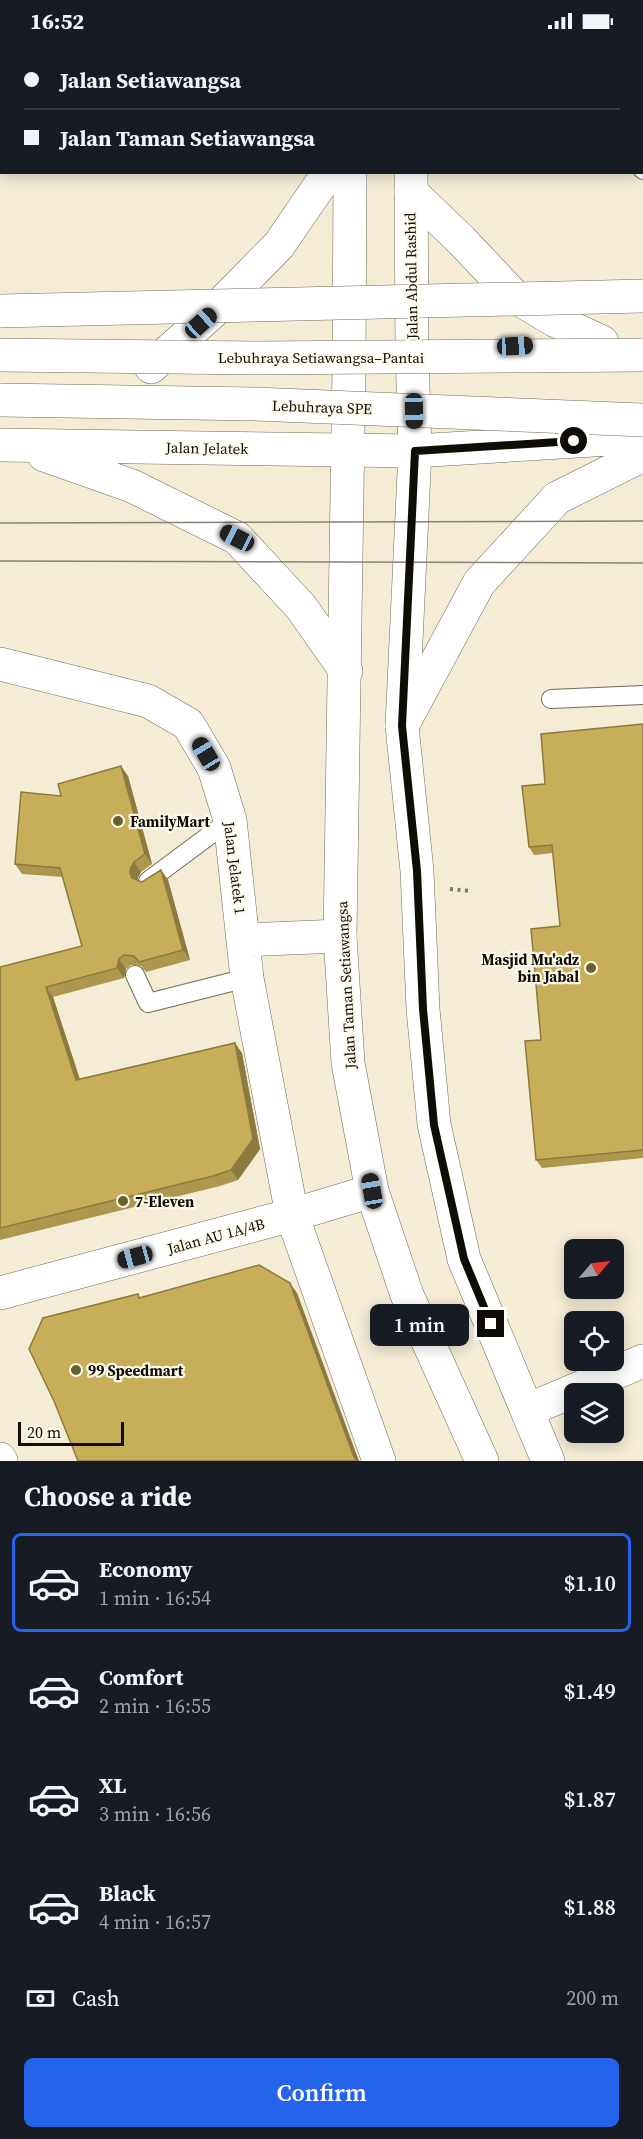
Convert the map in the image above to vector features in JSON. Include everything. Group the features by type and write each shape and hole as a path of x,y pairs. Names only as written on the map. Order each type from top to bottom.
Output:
{"main road":[{"path":"151,367 217,308 279,245 328,174"},
{"path":"349,449 350,174"},
{"path":"411,182 514,296 554,320 602,342"},
{"name":"Jalan Abdul Rashid","path":"411,182 415,451"},
{"path":"0,311 643,296"},
{"path":"0,355 151,367 349,367 412,351 643,340"},
{"name":"Lebuhraya Setiawangsa–Pantai","path":"0,355 256,358 643,355"},
{"name":"Lebuhraya SPE","path":"0,400 255,404 643,420"},
{"name":"Jalan Jelatek","path":"9,446 415,451 643,437"},
{"path":"9,446 132,486 237,538 301,607 346,671"},
{"name":"Jalan Taman Setiawangsa","path":"349,449 340,936 348,1063 372,1191 407,1295 482,1461"},
{"path":"415,451 402,726 417,871 423,1009 434,1125 464,1259 548,1461"},
{"path":"402,726 479,583 557,498 643,455"},
{"name":"Jalan Jelatek 1","path":"0,664 148,701 188,724 214,768 230,820 247,978 292,1215"},
{"path":"244,940 340,936"},
{"name":"Jalan AU 1A/4B","path":"0,1293 292,1215 372,1191"},
{"path":"292,1215 379,1461"},
{"path":"528,1410 643,1360"}],"lane":[{"path":"551,699 643,695"},
{"path":"148,881 230,820"},
{"path":"135,975 148,1003 247,978"}],"path":[{"path":"450,889 471,891"}],"building":[{"name":"Masjid Mu'adz bin Jabal","path":"643,724 643,1150 536,1160 525,1041 541,1040 531,929 560,926 552,845 529,847 522,786 545,784 541,734"},
{"path":"121,766 145,854 134,862 130,873 132,878 142,882 161,870 183,950 139,962 134,956 124,955 119,959 117,968 46,987 76,1080 235,1043 253,1139 231,1170 0,1228 0,967 82,946 60,868 15,864 21,792 61,796 58,784"},
{"path":"259,1265 290,1283 354,1457 358,1461 78,1461 54,1401 29,1349 43,1318 138,1294 139,1298"}],"tram line":[{"path":"0,523 643,521"},
{"path":"0,561 643,563"}],"place":[{"name":"FamilyMart","path":"118,821"},
{"name":"Masjid Mu'adz bin Jabal","path":"591,968"},
{"name":"7-Eleven","path":"123,1201"},
{"name":"99 Speedmart","path":"76,1370"}],"route":[{"path":"491,1324 464,1259 434,1125 423,1009 417,871 402,726 415,451 574,441"}]}
